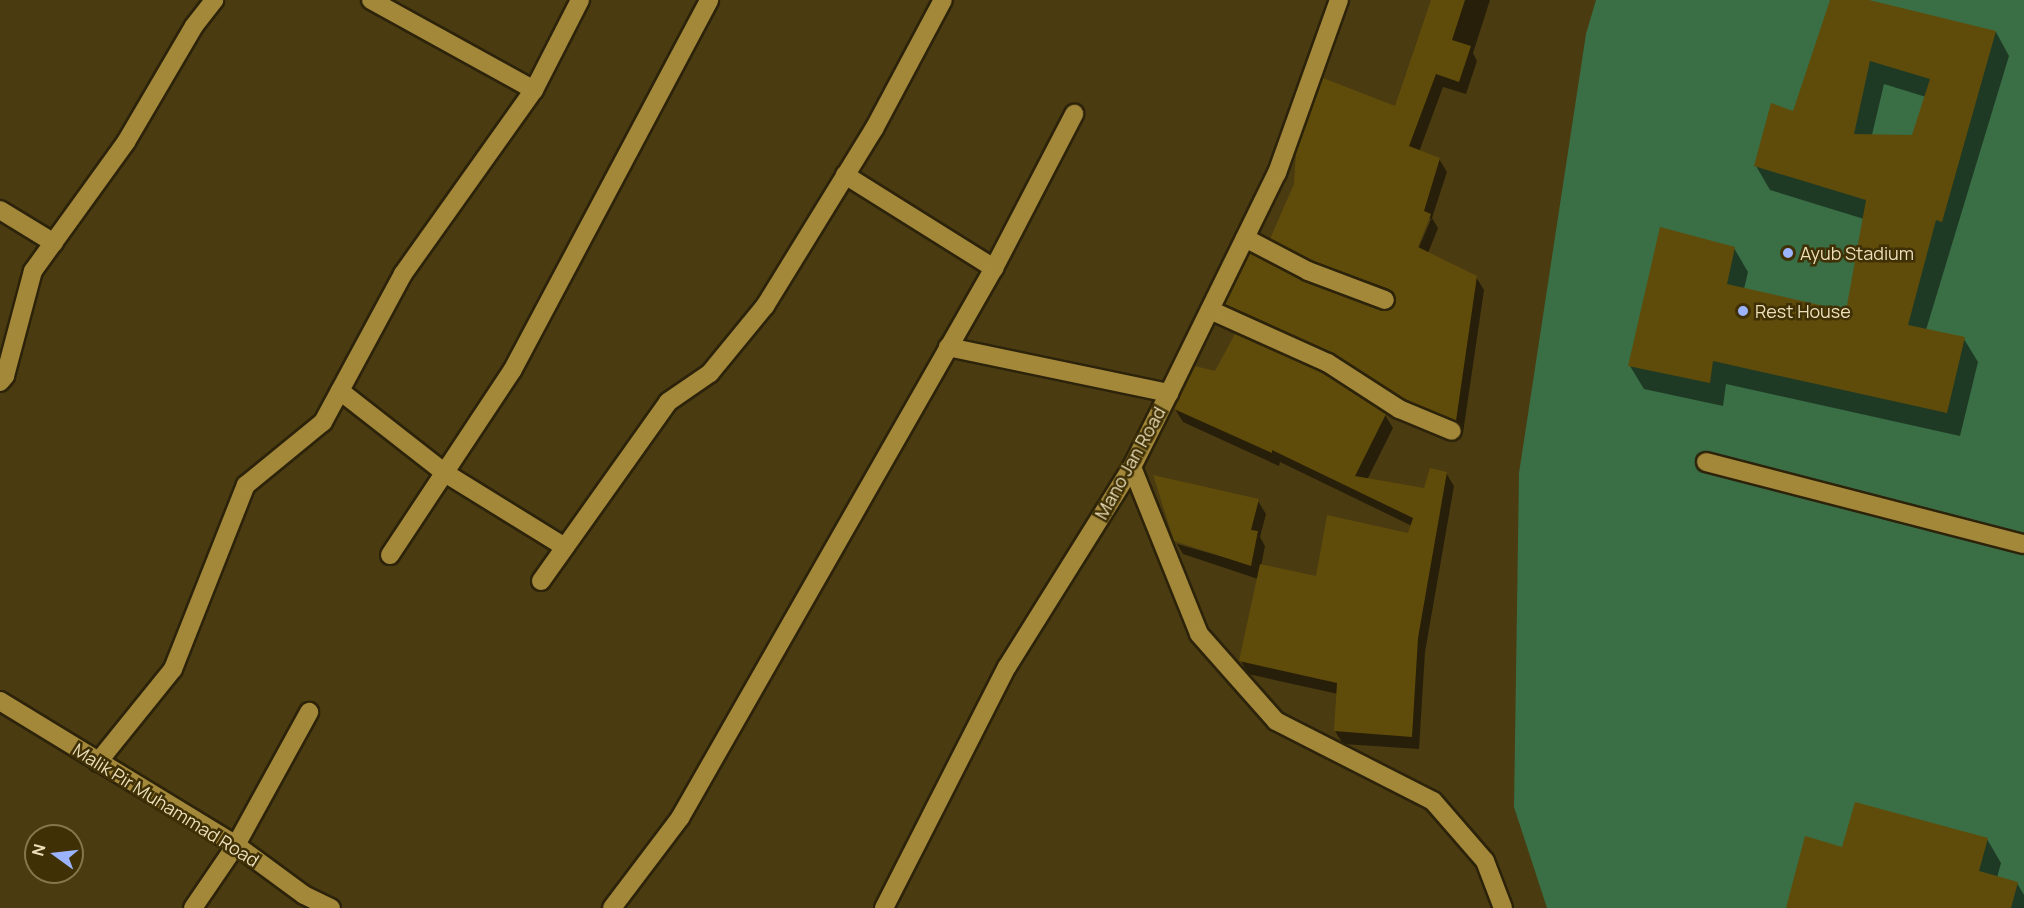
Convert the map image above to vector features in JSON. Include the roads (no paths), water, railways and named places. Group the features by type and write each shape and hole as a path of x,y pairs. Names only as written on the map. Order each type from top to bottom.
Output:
{"street":[{"path":"0,382 5,376 33,271 126,142 194,26 214,0"},
{"path":"371,0 534,90"},
{"path":"98,762 173,669 246,485 323,422 403,274 534,90 580,0"},
{"path":"390,555 512,371 709,0"},
{"path":"541,581 668,402 710,373 765,306 845,175 943,0"},
{"name":"Mano Jan Road","path":"884,908 1007,667 1132,467 1277,173 1339,0"},
{"path":"612,908 680,818 994,268 1074,114"},
{"path":"845,175 994,268"},
{"path":"0,210 54,243"},
{"path":"1245,238 1308,271 1385,300"},
{"path":"1210,310 1328,363 1399,409 1452,430"},
{"path":"948,347 1169,393"},
{"path":"340,391 445,472 565,548"},
{"path":"1706,462 2024,544"},
{"path":"1132,467 1199,634 1276,721 1433,801 1485,861 1503,908"},
{"name":"Malik Pir Muhammad Road","path":"0,701 236,845 304,895 331,908"},
{"path":"194,908 236,845 309,712"}],"place":[{"name":"Ayub Stadium","path":"1788,253"},
{"name":"Rest House","path":"1743,311"}]}
